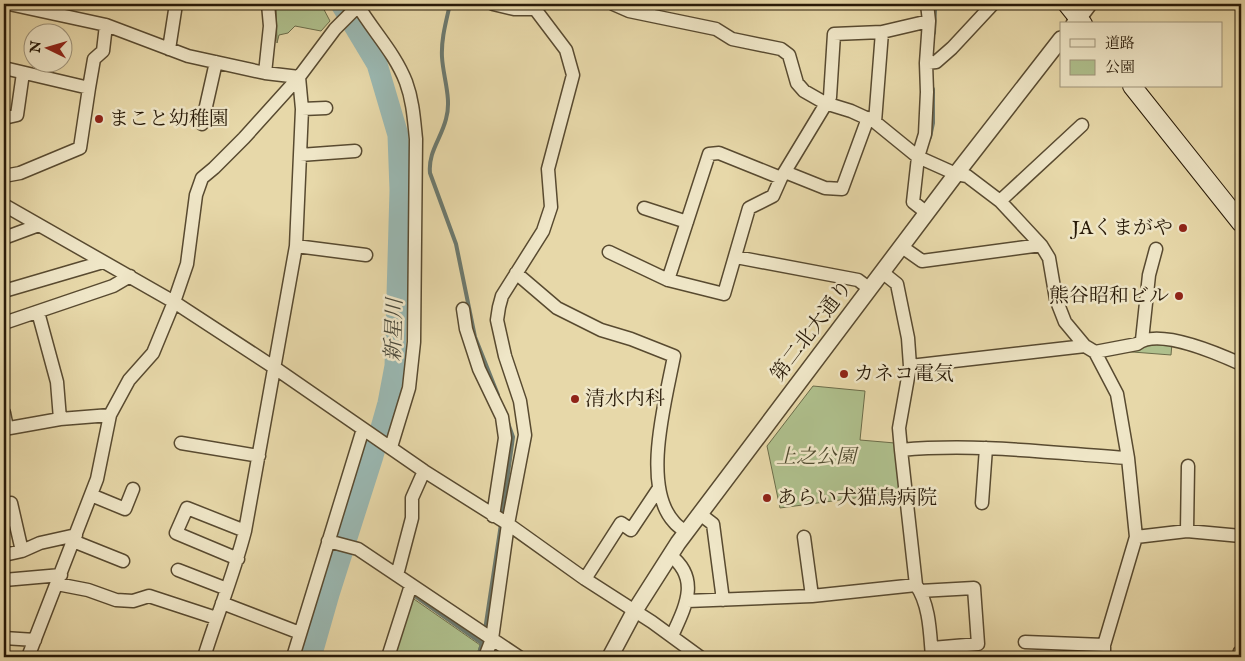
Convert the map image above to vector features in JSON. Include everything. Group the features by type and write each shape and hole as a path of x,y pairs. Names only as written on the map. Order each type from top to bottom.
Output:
{"main road":[{"path":"1067,4 1078,22"},
{"path":"1134,88 1241,223"}],"street":[{"path":"8,4 106,25 188,56 265,73 299,76"},
{"path":"169,49 176,4"},
{"path":"265,73 270,26 268,4"},
{"path":"28,657 97,479 110,415 129,380 152,353 174,302 186,264 196,194 202,178 244,138 299,76 335,29 358,4 363,16 392,56 405,81 413,106 416,139 414,342 409,388 390,447"},
{"path":"485,657 490,638 508,524 525,435 520,401 505,356 497,320 498,307 502,296 543,231 551,207 548,169 573,75 566,50 537,6 514,8 493,4"},
{"path":"613,4 629,11 716,29 732,39 781,49 789,55 797,83 804,91 825,103 871,120 918,157 956,174 967,176 1000,201 1041,245 1050,258 1056,299 1062,314 1066,322 1090,349 1117,394 1128,458 1136,537 1104,651 1025,642"},
{"path":"927,4 929,22 926,63 925,134 918,157 913,202 927,213"},
{"path":"926,63 936,62 952,48 993,4"},
{"path":"1078,22 1089,4"},
{"path":"609,252 668,280 724,294 749,208 773,196 783,175 830,97 834,34 882,32 929,22"},
{"path":"4,176 20,173 80,148 94,59 103,51 106,25"},
{"path":"668,280 710,154 719,153 824,188 842,189 871,120 882,32"},
{"name":"第二北大通り","path":"610,657 634,612 686,532 956,174 1060,40"},
{"path":"202,124 216,62"},
{"path":"4,68 89,88"},
{"path":"4,118 17,116 23,73"},
{"path":"204,657 216,618 238,560 245,532 296,246 302,109 299,76"},
{"path":"302,109 326,108"},
{"path":"1000,201 1082,125"},
{"path":"300,155 354,151"},
{"path":"4,205 174,302 275,368 424,471 508,524 585,579 672,636 699,657"},
{"path":"644,208 687,222"},
{"path":"4,238 38,225"},
{"path":"902,247 922,261 1041,245"},
{"path":"296,246 366,255"},
{"path":"1142,340 1149,275 1156,249"},
{"path":"736,256 858,280 870,288"},
{"path":"4,291 102,262"},
{"path":"687,601 812,596 918,588 974,588 978,644 932,653 928,617 918,588 901,450 900,428 910,366 908,338 897,284 882,272"},
{"path":"516,273 558,308 601,330 631,339 674,356 657,446 659,488 664,508 674,522 686,532"},
{"path":"4,322 113,286 130,276"},
{"path":"463,310 466,329 480,368 502,417 506,438 494,516"},
{"path":"38,312 57,382 60,420"},
{"path":"910,366 1137,344 1142,340 1161,338 1211,351 1241,364"},
{"path":"4,413 6,429 60,420 110,415"},
{"path":"293,657 363,429"},
{"path":"181,443 259,456"},
{"path":"901,450 929,447 986,448 1128,458"},
{"path":"982,503 986,448"},
{"path":"1187,531 1188,466"},
{"path":"397,575 412,518 412,498 424,471"},
{"path":"585,579 621,523 631,530 659,488"},
{"path":"91,495 125,509 133,489"},
{"path":"11,503 22,551"},
{"path":"238,560 176,533 187,508 245,532"},
{"path":"700,514 713,524 723,600"},
{"path":"1136,537 1187,531 1241,536"},
{"path":"804,537 812,596"},
{"path":"4,555 22,551 40,543 75,538 123,561"},
{"path":"328,541 357,549 519,657"},
{"path":"670,555 681,563 687,574 687,601 672,636"},
{"path":"178,570 227,588"},
{"path":"4,580 59,579 116,600 133,601 149,596 216,618"},
{"path":"388,657 411,585"},
{"path":"222,604 300,633"},
{"path":"4,638 35,640"},
{"path":"1240,657 1241,653"}],"green space":[{"path":"276,4 321,4 330,21 321,31 295,26 288,33 279,35 277,43"},
{"path":"1152,343 1172,343 1171,355 1120,351"},
{"name":"上之公園","path":"813,386 865,391 860,440 895,443 900,492 780,508 767,446"},
{"path":"411,597 480,645 476,657 392,657"}],"waterway":[{"name":"新星川","path":"311,657 373,456 388,403 395,366 400,190 398,135 377,64 341,4"},
{"path":"450,4 442,50 448,111 431,159 430,173 456,244 475,337 498,395"},
{"path":"933,4 935,10 934,33"},
{"path":"930,137 933,123 933,89"},
{"path":"502,517 513,437 508,423"},
{"path":"485,630 501,524"},
{"path":"415,596 483,644"},
{"path":"478,657 484,637"}],"place":[{"name":"まこと幼稚園","path":"99,119"},
{"name":"JAくまがや","path":"1183,228"},
{"name":"熊谷昭和ビル","path":"1179,296"},
{"name":"カネコ電気","path":"844,374"},
{"name":"清水内科","path":"575,399"},
{"name":"あらい犬猫鳥病院","path":"767,498"}]}
